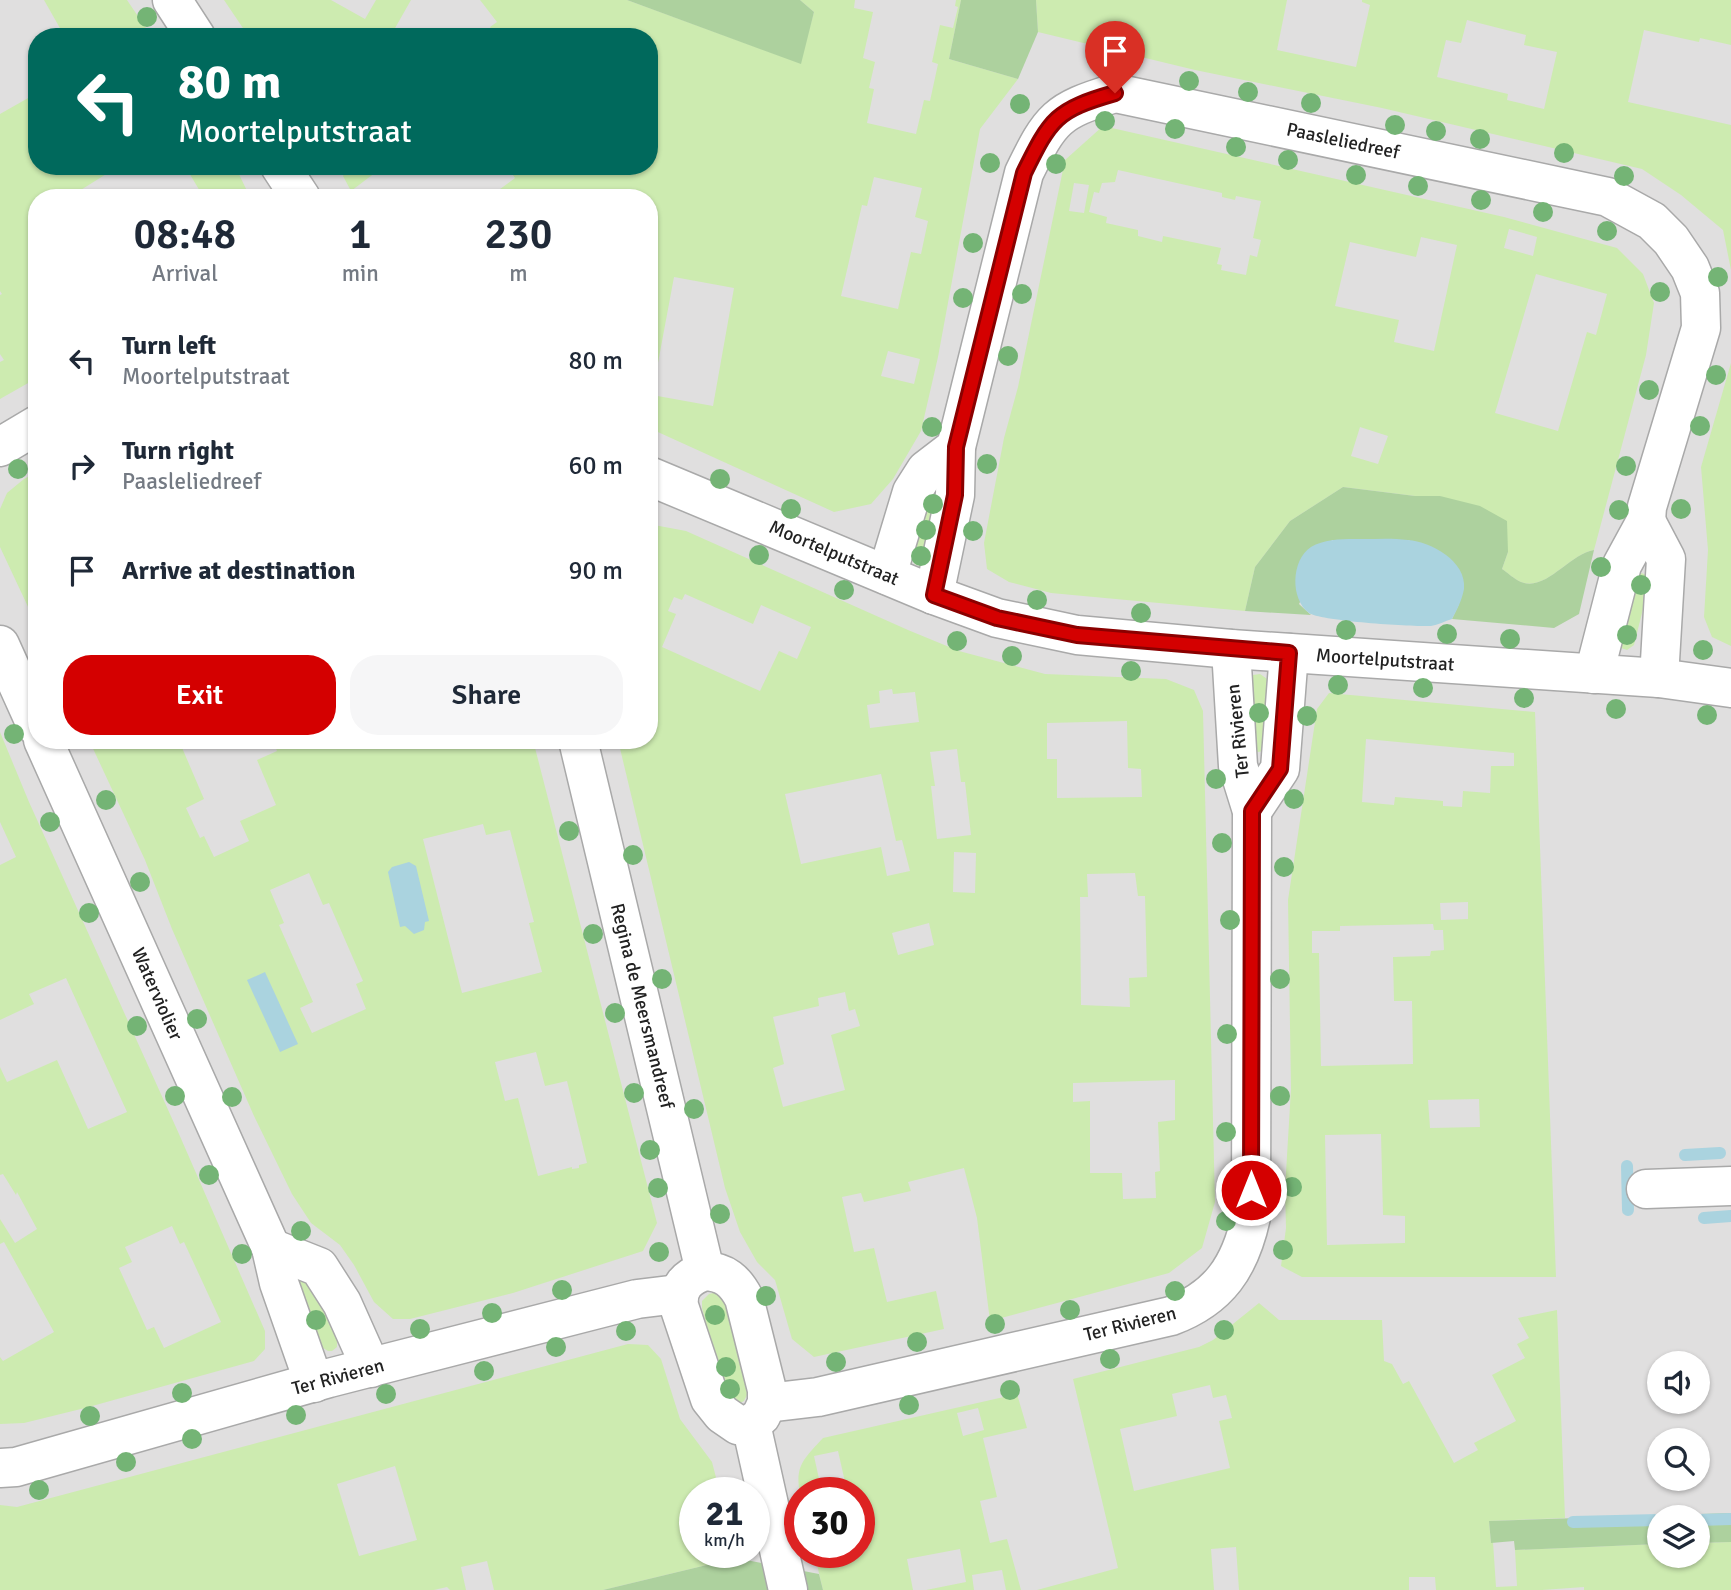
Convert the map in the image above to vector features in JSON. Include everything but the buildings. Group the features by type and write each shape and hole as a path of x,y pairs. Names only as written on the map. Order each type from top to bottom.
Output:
{"street":[{"path":"172,0 190,28"},
{"name":"Paasleliedreef","path":"934,595 955,495 956,447 1024,173 1055,119 1079,104 1115,93 1608,197 1652,221 1671,240 1690,268 1700,293 1701,328 1647,507 1646,521 1622,565 1594,674"},
{"path":"0,447 28,430"},
{"path":"887,575 912,492 926,470 956,447"},
{"name":"Moortelputstraat","path":"658,481 934,595 997,618 1077,635 1231,649 1659,678 1731,688"},
{"path":"1646,521 1667,559 1659,678"},
{"path":"0,645 28,707"},
{"name":"Ter Rivieren","path":"759,1414 818,1397 1171,1316 1194,1308 1216,1290 1233,1268 1245,1244 1251,1217 1252,811 1238,766 1231,649"},
{"name":"Ter Rivieren","path":"1252,811 1280,769 1289,653"},
{"name":"Waterviolier","path":"47,749 271,1248 279,1283 314,1383"},
{"name":"Regina de Meersmandreef","path":"580,749 692,1283 679,1306 710,1399 722,1414 738,1425 759,1414"},
{"path":"1646,1189 1731,1186"},
{"path":"271,1248 318,1267 342,1303 370,1368"},
{"path":"692,1283 719,1272 738,1286 744,1298 765,1376 759,1414 788,1590"},
{"name":"Ter Rivieren","path":"0,1468 16,1467 314,1383 692,1283"}],"shaded area":[{"path":"0,0 1731,0 1731,1590 0,1590"}],"green space":[{"path":"44,0 127,0 146,28 60,28"},
{"path":"224,0 331,0 365,19 376,0 411,0 395,28 243,28"},
{"path":"480,0 627,0 800,63 814,12 800,0 855,0 854,8 873,12 863,58 875,62 869,88 874,89 867,123 916,134 924,100 930,101 938,64 932,62 940,25 953,28 958,7 955,6 956,0 961,0 949,59 1018,79 980,129 938,357 921,431 893,479 871,504 834,512 658,432 658,396 713,406 734,288 674,277 658,363 658,189 500,189 515,178 513,175 658,175 658,28 490,27 497,22","holes":["874,177 922,188 915,217 928,221 921,254 911,252 898,309 841,296 862,205 867,206","888,351 920,359 914,384 881,376"]},
{"path":"627,0 800,0 814,12 801,64"},
{"path":"961,0 1036,0 1038,32 1018,79 949,59"},
{"path":"1036,0 1287,0 1277,50 1356,67 1370,5 1362,0 1731,0 1731,45 1700,38 1699,42 1644,30 1628,102 1731,125 1731,270 1723,230 1681,195 1642,169 1382,108 1195,70 1038,32","holes":["1467,20 1526,35 1524,45 1557,52 1544,109 1507,100 1508,94 1437,77 1446,40 1461,43"]},
{"path":"28,98 28,175 105,175 82,189 28,189 28,383 0,399 0,362 4,360 0,354 0,114"},
{"path":"1103,126 1504,217 1617,248 1643,274 1654,303 1646,355 1594,550 1576,558 1539,582 1521,582 1502,569 1508,552 1440,496 1415,496 1343,487 1290,521 1255,567 1245,611 1051,593 1009,582 987,569 984,543 1004,438 1018,387 1065,160","holes":["1118,170 1222,193 1222,197 1235,200 1236,196 1261,201 1253,238 1261,240 1257,257 1250,255 1246,275 1221,270 1222,265 1217,264 1221,248 1163,236 1162,242 1138,236 1138,230 1106,223 1107,217 1089,212 1094,192 1099,193 1102,183 1115,182","1074,183 1089,185 1084,213 1069,211","1509,229 1537,237 1533,256 1504,248","1421,237 1457,245 1434,351 1394,342 1399,320 1335,306 1350,242 1416,257","1536,274 1607,294 1596,335 1587,332 1558,431 1495,413","1360,427 1388,436 1378,464 1351,456"]},
{"path":"190,175 239,175 246,189 199,189"},
{"path":"372,175 354,189 350,189 343,176"},
{"path":"1731,363 1731,646 1712,637 1704,617 1708,550 1701,467"},
{"path":"28,477 28,607 0,547 0,509 7,493"},
{"path":"1343,487 1415,496 1440,496 1480,506 1507,521 1508,552 1502,569 1521,582 1539,582 1576,558 1594,550 1579,614 1554,628 1452,619 1459,604 1409,540 1332,540 1299,604 1311,615 1245,611 1255,567 1290,521"},
{"path":"931,492 938,493 923,566 916,565 911,559"},
{"path":"658,526 686,531 959,651 1045,674 1166,679 1194,690 1203,711 1215,1202 1202,1248 1169,1273 990,1321 977,1218 964,1168 908,1182 911,1191 864,1202 861,1193 842,1197 854,1252 874,1248 887,1302 936,1291 944,1329 814,1357 792,1339 775,1280 757,1262 740,1232 725,1188 620,749 658,749","holes":["685,594 753,624 761,605 811,627 797,659 779,651 760,691 662,647 676,614 668,611 674,597 682,600","892,689 893,694 915,692 919,722 870,728 867,705 880,703 879,691","1127,721 1128,768 1141,769 1142,797 1057,798 1057,759 1047,759 1047,723","957,749 961,782 965,782 971,835 937,839 931,786 935,786 930,752","881,774 896,841 902,840 910,871 887,876 881,847 801,864 785,794","954,852 976,853 975,893 953,892","1135,873 1138,896 1145,896 1147,977 1129,978 1130,1007 1081,1005 1080,897 1088,897 1087,874","929,923 934,945 898,955 892,933","845,992 849,1011 855,1009 860,1026 831,1035 845,1090 783,1107 773,1068 784,1064 773,1017 819,1006 818,998","1175,1080 1175,1120 1158,1122 1160,1171 1155,1172 1156,1198 1123,1199 1122,1173 1090,1173 1090,1101 1073,1102 1073,1083"]},
{"path":"1641,573 1647,575 1650,581 1634,645 1627,650 1621,648 1616,641 1633,577"},
{"path":"1260,674 1270,681 1263,751 1258,752 1252,750 1250,681 1253,675"},
{"path":"1329,693 1535,712 1556,1277 1302,1277 1281,1266 1286,1228 1285,1189 1291,1089 1288,900 1317,709","holes":["1366,739 1514,753 1514,766 1491,766 1490,793 1463,791 1462,807 1443,806 1443,801 1395,797 1394,805 1362,802","1468,902 1468,919 1441,920 1440,903","1433,924 1434,930 1443,930 1444,950 1431,951 1430,956 1393,957 1394,1001 1412,1001 1413,1064 1321,1066 1319,953 1312,953 1312,931 1340,931 1340,926","1479,1099 1480,1127 1430,1128 1428,1100","1381,1134 1383,1215 1405,1216 1405,1243 1327,1245 1325,1135"]},
{"path":"0,732 265,1331 265,1349 254,1361 85,1408 24,1423 0,1424 0,1357 3,1361 54,1332 4,1242 0,1244 0,1219 15,1243 37,1229 17,1192 16,1195 3,1174 0,1175 0,1067 7,1082 57,1060 88,1129 127,1112 66,978 29,994 34,1004 0,1020 0,865 16,857 0,822","holes":["172,1226 180,1244 184,1242 221,1322 164,1348 154,1327 147,1330 119,1268 132,1262 125,1247"]},
{"path":"93,749 183,749 204,799 186,808 200,838 204,836 214,857 249,841 240,821 276,805 257,760 276,749 535,749 657,1223 643,1251 513,1293 410,1319 393,1319 374,1302 340,1245 311,1223 292,1194 254,1116 172,929 145,860","holes":["483,824 486,835 510,830 534,922 529,923 542,972 462,993 423,839","309,873 323,905 329,903 363,981 356,984 366,1009 312,1033 300,1008 313,1002 279,925 284,923 270,890","536,1052 545,1086 567,1081 587,1163 579,1165 579,1168 572,1167 538,1176 518,1098 505,1101 495,1062"]},
{"path":"300,1279 315,1288 337,1339 337,1347 332,1351 320,1346 297,1285"},
{"path":"717,1292 728,1305 748,1393 744,1401 738,1404 724,1393 702,1308 702,1301 709,1294"},
{"path":"1259,1303 1279,1320 1382,1320 1384,1361 1392,1364 1403,1384 1409,1381 1454,1463 1478,1450 1474,1443 1516,1421 1492,1375 1525,1358 1517,1344 1529,1338 1518,1318 1557,1310 1565,1518 1489,1521 1496,1587 1517,1586 1515,1550 1647,1544 1647,1568 1710,1568 1710,1543 1731,1542 1731,1590 1584,1590 1584,1587 1542,1590 1436,1590 1435,1577 1409,1577 1409,1590 1239,1590 1236,1547 1211,1549 1214,1590 1037,1590 1118,1568 1073,1379 1199,1347 1213,1340","holes":["1210,1385 1213,1398 1226,1395 1232,1418 1219,1421 1230,1468 1134,1491 1120,1429 1177,1416 1172,1394"]},
{"path":"628,1344 648,1345 661,1359 680,1419 712,1462 716,1477 679,1477 679,1568 694,1568 603,1590 494,1590 487,1561 461,1567 466,1590 450,1590 447,1587 434,1590 0,1590 0,1505 17,1507","holes":["395,1466 417,1540 359,1556 337,1484"]},
{"path":"1017,1394 1027,1428 983,1438 997,1497 980,1501 990,1543 1007,1539 1021,1590 1006,1590 1002,1570 972,1575 974,1590 926,1590 966,1582 960,1549 907,1559 913,1590 823,1590 818,1568 875,1568 875,1477 844,1477 838,1451 814,1456 819,1477 799,1477 800,1468 823,1438","holes":["978,1408 984,1430 963,1436 957,1413"]},
{"path":"1731,1513 1731,1542 1710,1543 1710,1514"},
{"path":"1647,1516 1647,1544 1515,1550 1514,1541 1491,1543 1489,1521"},
{"path":"770,1565 819,1574 823,1590 603,1590 694,1568 770,1568"}],"water":[{"path":"1397,539 1437,549 1460,570 1464,589 1452,619 1431,626 1406,626 1317,616 1303,607 1298,599 1295,580 1300,561 1311,547 1337,540"},
{"path":"409,862 416,866 429,921 425,922 424,930 414,934 405,926 400,927 388,872 392,867"},
{"path":"265,972 298,1044 280,1052 247,980"}],"waterway":[{"path":"1685,1155 1720,1153"},
{"path":"1627,1166 1628,1210"},
{"path":"1704,1218 1731,1216"},
{"path":"1710,1520 1731,1519"},
{"path":"1573,1522 1647,1520"}],"route":[{"path":"1115,93 1079,104 1055,119 1024,173 956,447 955,495 934,595 997,618 1077,635 1289,653 1280,769 1252,811 1251,1190"}]}
